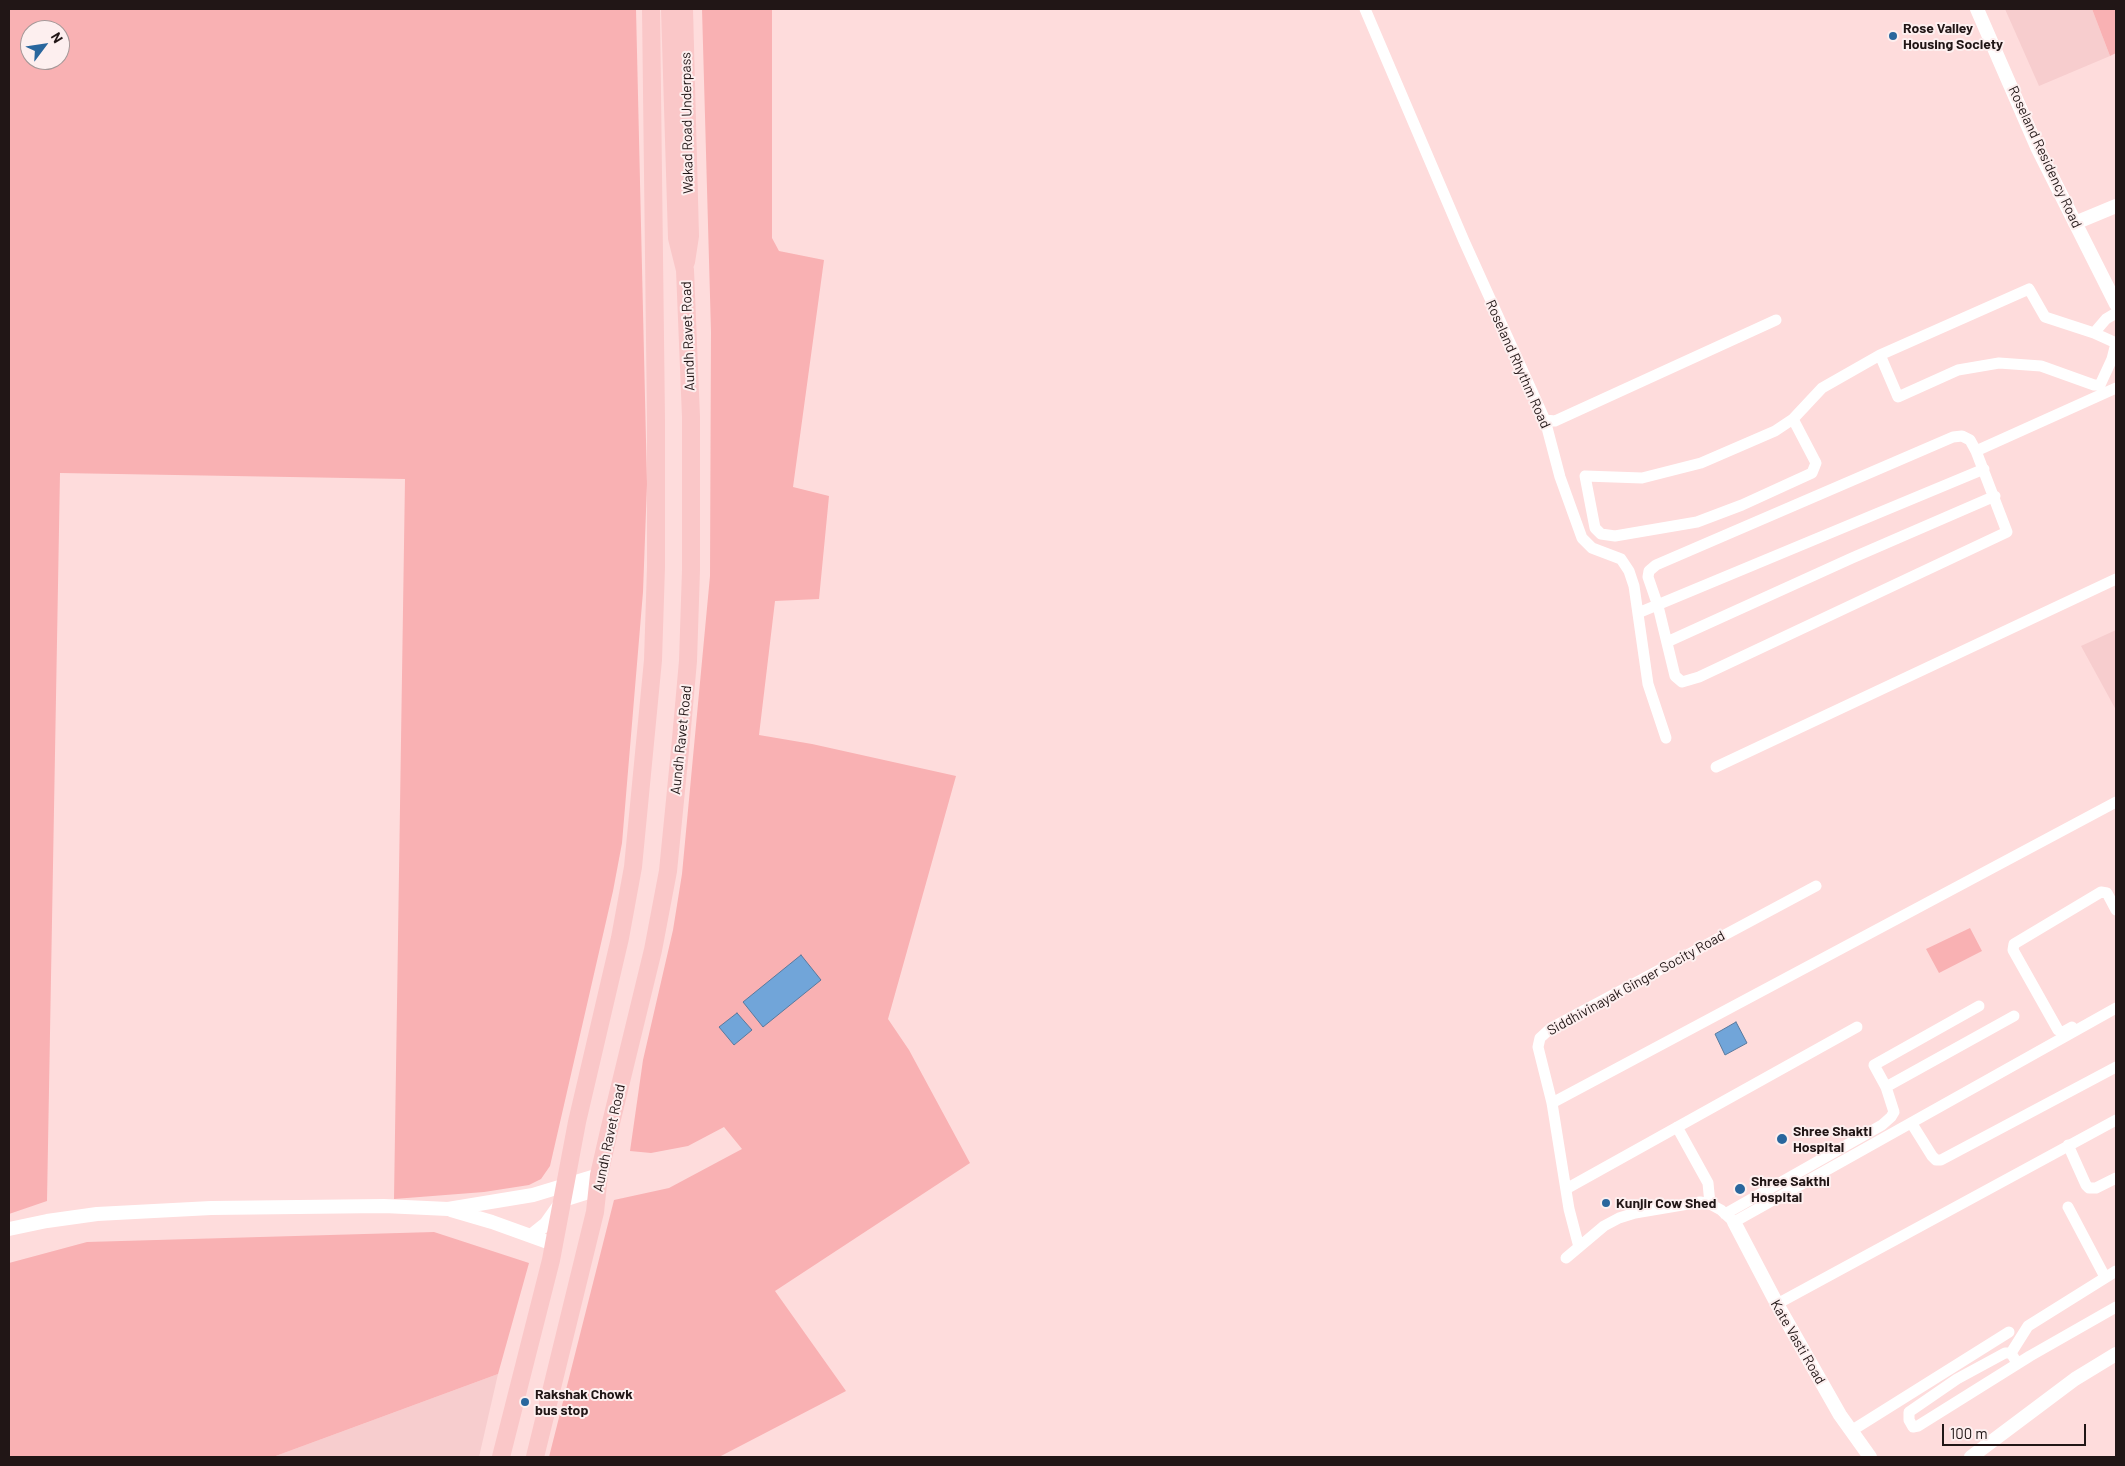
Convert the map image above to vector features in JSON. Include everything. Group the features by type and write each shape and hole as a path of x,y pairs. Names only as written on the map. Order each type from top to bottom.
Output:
{"main road":[{"path":"501,1457 554,1244 577,1122 620,938 633,867 653,660 656,567 651,9"},
{"name":"Aundh Ravet Road","path":"535,1457 595,1212 599,1182 658,923 668,871 680,750 688,661 691,570 691,417 685,270 677,238 670,9"},
{"name":"Wakad Road Underpass","path":"684,9 690,236 685,270"}],"street":[{"name":"Roseland Rhythm Road","path":"1365,9 1461,233 1545,420 1560,477 1582,538 1592,548 1621,559 1629,571 1634,586 1648,684 1666,738"},
{"name":"Roseland Residency Road","path":"1978,9 2037,148 2116,304"},
{"path":"2075,223 2116,206"},
{"path":"1794,419 1816,463 1812,473 1742,505 1697,522 1615,536 1601,534 1595,528 1585,476 1642,478 1701,463 1775,431 1794,419 1822,388 1880,355 2029,289 2045,317 2094,333 2116,343 2112,359 2100,385 2094,385 2041,366 1999,363 1958,370 1898,397 1880,355"},
{"path":"2094,333 2106,319 2116,313"},
{"path":"1545,420 1555,421 1776,320"},
{"path":"1976,451 2116,388"},
{"path":"1962,436 1970,440 1984,469 2007,532 1698,677 1682,682 1675,676 1658,606 1648,578 1649,571 1656,565 1953,437 1962,436"},
{"path":"1638,612 1658,606 1984,469"},
{"path":"1667,642 1852,558 1995,496"},
{"path":"1716,768 2116,579"},
{"path":"1552,1103 2116,802"},
{"name":"Siddhivinayak Ginger Socity Road","path":"1579,1248 1566,1189 1552,1103 1538,1047 1540,1038 1544,1032 1816,886"},
{"path":"2116,910 2107,893 2101,892 2014,944 2013,950 2058,1030 2062,1032 2116,1000"},
{"path":"1729,1218 1888,1121 1894,1112 1886,1087 1874,1065 1979,1006"},
{"path":"1729,1218 1912,1124 2116,1008"},
{"path":"1886,1087 2014,1016"},
{"path":"1566,1189 1857,1027"},
{"path":"1912,1124 1932,1156 1936,1160 1941,1160 2116,1068"},
{"path":"1777,1304 2116,1120"},
{"path":"1677,1127 1708,1183 1710,1204"},
{"path":"2068,1145 2089,1188 2096,1188 2116,1178"},
{"path":"9,1229 47,1220 97,1214 201,1209 384,1206 448,1209 550,1191 565,1192 599,1182"},
{"path":"531,1236 546,1224 565,1192"},
{"path":"1566,1258 1604,1226 1619,1218 1635,1213 1700,1202 1710,1204 1729,1218"},
{"path":"2068,1207 2105,1277"},
{"path":"448,1209 554,1244"},
{"name":"Kate Vasti Road","path":"1729,1218 1851,1431 1870,1457"},
{"path":"2011,1353 2028,1326 2116,1271"},
{"path":"2011,1353 2005,1353 1957,1379 1909,1412 1908,1417 1913,1427 1918,1426 2017,1363 2116,1307"},
{"path":"1851,1431 2009,1332"},
{"path":"2011,1353 2017,1363"},
{"path":"1971,1457 2068,1384 2116,1354"}],"shaded area":[{"path":"9,9 636,9 647,484 643,592 622,843 613,891 550,1166 541,1179 529,1185 484,1192 394,1199 405,479 60,473 47,1201 9,1214"},
{"path":"702,9 772,9 772,238 779,251 824,260 793,487 829,496 819,599 775,601 759,735 812,744 956,776 888,1019 909,1050 970,1163 775,1291 846,1391 719,1457 549,1457 614,1200 669,1188 742,1149 724,1127 688,1146 651,1153 630,1151 643,1060 673,930 682,874 710,576 711,332"},
{"path":"2005,9 2092,9 2110,56 2039,86"},
{"path":"2092,9 2116,9 2116,53 2110,56"},
{"path":"2116,630 2116,710 2081,646"},
{"path":"1970,928 1982,951 1939,973 1926,949"},
{"path":"434,1232 529,1263 498,1374 273,1457 9,1457 9,1263 87,1242"},
{"path":"498,1374 479,1457 273,1457"}],"water":[{"path":"801,955 821,980 763,1027 743,1002"},
{"path":"737,1013 752,1030 734,1045 719,1027"},
{"path":"1736,1022 1747,1043 1725,1055 1715,1034"}],"place":[{"name":"Rose Valley Housing Society","path":"1893,36"},
{"name":"Shree Shakti Hospital","path":"1782,1139"},
{"name":"Shree Sakthi Hospital","path":"1740,1189"},
{"name":"Kunjir Cow Shed","path":"1606,1203"},
{"name":"Rakshak Chowk bus stop","path":"525,1402"}]}
